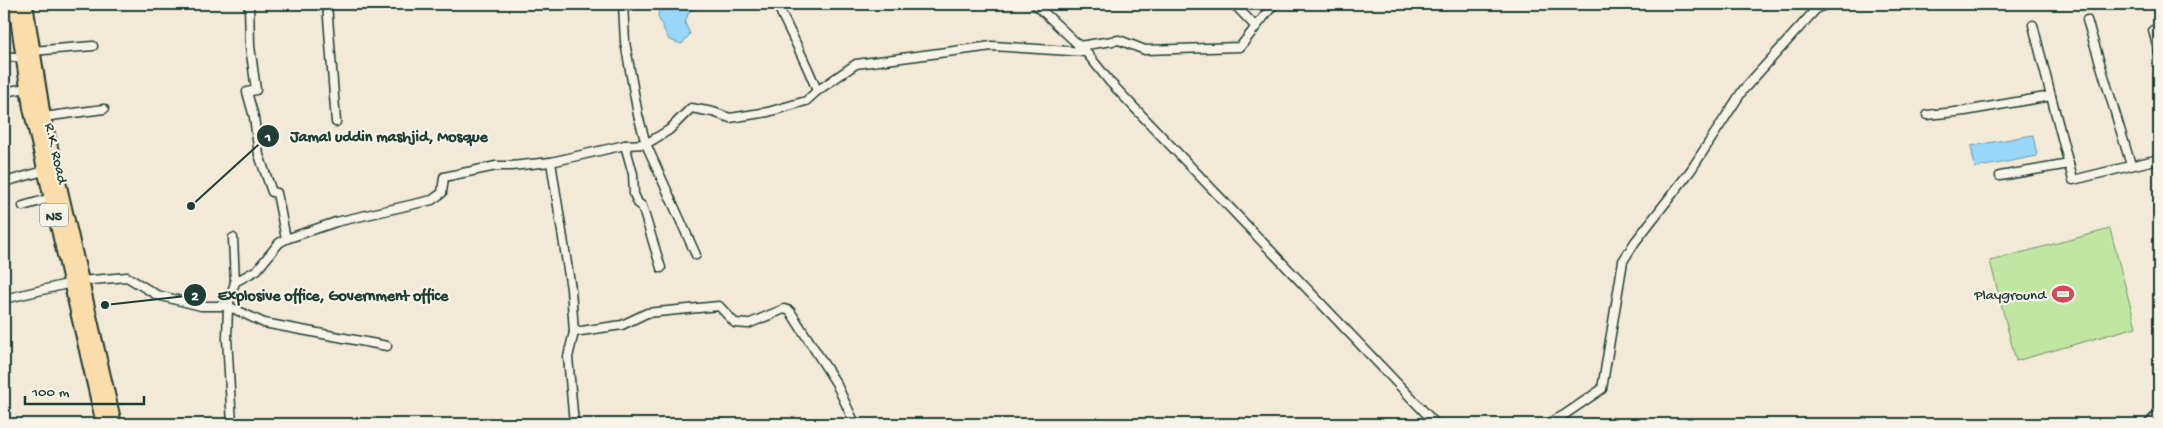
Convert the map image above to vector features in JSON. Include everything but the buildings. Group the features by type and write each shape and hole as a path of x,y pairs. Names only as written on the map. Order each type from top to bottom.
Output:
{"highway":[{"name":"R.K. Road","path":"16,4 42,117 104,424"},
{"name":"R.K. Road","path":"25,4 28,55 27,88 44,171 114,424"}],"street":[{"path":"249,4 250,46 256,90 247,92 254,117 259,155 272,192 277,193 286,239"},
{"path":"327,4 336,122"},
{"path":"624,4 625,42 638,114 646,144 682,228 696,255"},
{"path":"777,4 789,32 806,62 817,91"},
{"path":"1035,4 1083,49 1110,82 1436,424"},
{"path":"1234,4 1255,26"},
{"path":"234,282 258,270 279,243 286,239 336,222 432,200 442,193 444,177 496,166 551,162 625,145 646,144 669,130 691,108 713,112 730,118 768,112 806,101 856,64 992,46 1083,49 1119,40 1145,50 1240,47 1274,4"},
{"path":"1547,424 1564,415 1602,389 1623,261 1635,242 1691,170 1743,90 1813,7 1828,4"},
{"path":"2087,20 2131,165"},
{"path":"2033,25 2073,180 2159,159"},
{"path":"2152,30 2159,53"},
{"path":"4,56 28,55 93,46"},
{"path":"4,92 27,88"},
{"path":"1927,115 1965,111 2052,96"},
{"path":"42,117 104,109"},
{"path":"625,145 633,174 634,194 638,203 642,206 661,268"},
{"path":"551,162 571,289 574,332 568,357 574,424"},
{"path":"2000,176 2069,164"},
{"path":"4,182 44,171"},
{"path":"23,206 51,198"},
{"path":"232,424 227,338 228,306 234,282 233,238"},
{"path":"4,299 75,282 127,277 157,295 201,306 228,306 264,323 387,346"},
{"path":"574,332 622,325 648,314 689,308 719,306 734,323 748,324 784,309 790,311 836,383 855,424"},
{"path":"2150,424 2159,415"}],"green space":[{"name":"Playground","path":"2110,229 2136,327 2016,361 1990,261"}],"water":[{"path":"659,4 700,4 689,12 685,23 690,34 682,44 669,40 658,17"},
{"path":"2033,135 2037,156 1975,168 1971,146"}],"place":[{"name":"Jamal uddin mashjid, Mosque","path":"191,206"},
{"name":"Playground","path":"2063,294"},
{"name":"Explosive office, Government office","path":"105,305"}]}
